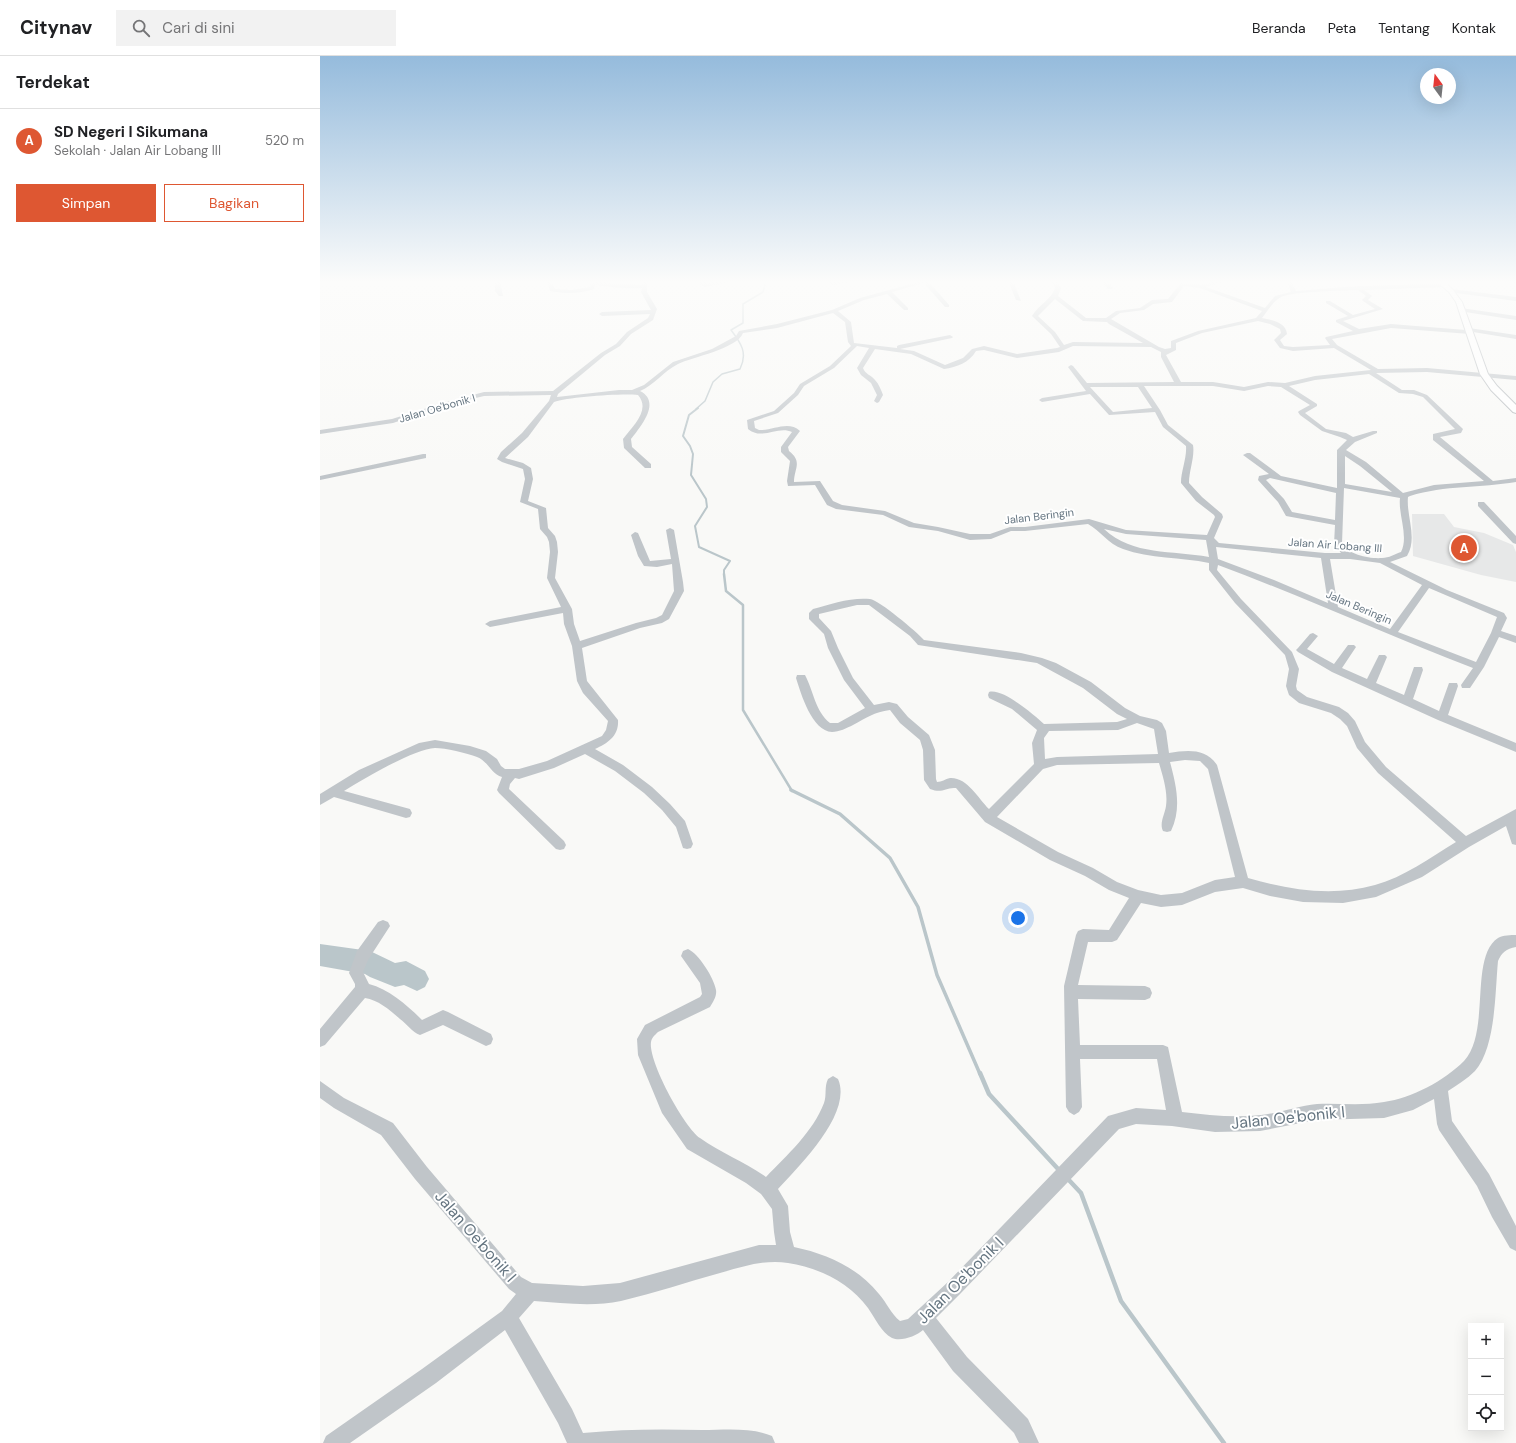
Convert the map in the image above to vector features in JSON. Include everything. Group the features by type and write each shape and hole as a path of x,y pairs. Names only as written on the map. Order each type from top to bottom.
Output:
{"main road":[{"path":"1474,346 1485,375 1501,396 1516,410"}],"street":[{"path":"320,800 363,773 419,747 435,744 470,750 482,754 493,762 496,769 511,775 519,774 550,764 606,739 611,734 614,726 613,720 587,690 582,681 577,646 569,624 567,609 553,584 551,572 554,552 553,542 551,536 544,529 544,512 542,508 524,502 529,479 527,468 519,464 507,463 501,459 504,454 525,435 553,397 603,354 617,346"},
{"path":"634,392 646,386 675,363 714,350 722,346"},
{"name":"Jalan Beringin","path":"854,346 832,367 802,385 796,394 776,412 750,420 752,429 758,433 790,428 796,431 785,446 785,452 793,459 789,479 791,484 817,483 830,503 847,509 885,513 912,525 938,529 970,537 991,536 1010,529 1025,529 1086,521 1094,523 1109,538 1132,549 1190,556 1214,561 1271,582 1392,633 1479,667"},
{"path":"862,346 917,353 944,367 965,359 970,356 974,350 980,348 1017,356 1059,350 1067,346"},
{"path":"894,349 909,346"},
{"path":"1153,346 1166,352"},
{"path":"1174,346 1174,349 1163,354 1163,358 1175,373 1178,384"},
{"path":"1281,346 1285,348 1335,346 1373,371 1401,392 1414,392 1425,396 1459,429 1459,432 1436,436 1436,438 1492,484"},
{"path":"873,347 860,368 862,373 873,381 879,392 880,396 876,400"},
{"path":"1071,367 1090,392 1111,414 1158,410"},
{"path":"1085,385 1220,385 1244,389 1268,384 1283,385 1315,378 1335,377 1373,371 1427,370 1516,378"},
{"path":"1140,385 1158,410 1165,426 1189,445 1190,452 1185,474 1185,484 1199,499 1216,511 1219,517 1210,538 1214,561 1213,570 1238,601 1289,654 1294,669 1291,686 1293,692 1303,700 1335,710 1344,716 1351,724 1361,745 1382,770 1465,843"},
{"path":"1283,385 1315,405 1301,412 1302,414 1324,430 1343,435 1352,440"},
{"name":"Jalan Oe'bonik I","path":"320,432 393,421 445,404 484,394 553,397 557,399 619,392 634,392"},
{"path":"634,392 643,396 646,408 639,424 627,439 628,448 648,466"},
{"path":"1042,400 1090,392"},
{"path":"1340,450 1352,440 1375,432"},
{"path":"1340,450 1363,464 1404,496"},
{"path":"1340,450 1342,458 1338,544 1342,550 1350,556"},
{"path":"1247,455 1278,477"},
{"path":"320,478 423,456"},
{"path":"1339,523 1287,513 1281,501 1262,480 1262,478 1265,476 1278,477 1340,488 1404,496 1439,487 1466,484 1492,484 1516,480"},
{"name":"Jalan Air Lobang III","path":"1210,538 1213,543 1223,546 1325,556 1350,556 1382,561 1398,558 1404,554 1408,548 1407,528 1403,505 1404,496"},
{"path":"1481,504 1516,541"},
{"path":"1094,523 1126,532 1210,538"},
{"path":"577,646 639,625 659,621 666,617 679,591 679,582 670,530"},
{"path":"635,535 642,556 647,564 675,561"},
{"path":"1325,556 1334,609"},
{"path":"1382,561 1427,584 1501,615 1502,618 1496,633 1479,667 1466,685"},
{"path":"1392,633 1427,584"},
{"path":"872,710 849,680 833,648 828,633 814,619 814,613 816,611 857,602 871,602 913,634 921,643 1021,656 1039,660 1087,685 1121,711 1137,719 1153,723 1158,726 1161,731 1164,758 1172,792 1172,806 1167,827"},
{"path":"490,624 567,609"},
{"path":"1496,633 1516,640"},
{"path":"1313,636 1300,650 1336,669 1442,717 1516,748"},
{"path":"1336,669 1351,647"},
{"path":"1370,684 1382,657"},
{"path":"1407,701 1418,670"},
{"path":"801,678 810,704 818,718 829,728 835,728 872,710 889,706 893,707 904,720 925,738 928,744 931,784 938,788 949,783 962,785 989,818 1054,856 1089,872 1113,886 1138,896 1171,901 1182,899 1215,886 1243,882 1270,890 1302,896 1355,896 1376,891 1418,873 1465,843 1516,815"},
{"path":"1442,717 1453,686"},
{"path":"993,695 1016,706 1042,729"},
{"path":"1040,765 1038,735 1042,729 1047,727 1118,726 1137,719"},
{"path":"585,748 619,768 666,806 681,825 687,844"},
{"path":"989,818 995,810 1040,765 1057,761 1164,758 1198,755 1210,761 1243,882"},
{"path":"511,775 505,782 503,790 560,845"},
{"path":"332,792 406,813"},
{"path":"1516,815 1511,822 1516,840"},
{"path":"1074,1107 1071,986 1083,935 1112,936 1138,896"},
{"path":"320,1040 362,990 362,982 356,973 362,956 383,926"},
{"name":"Jalan Oe'bonik I","path":"320,1089 339,1103 387,1129 421,1173 515,1283 530,1292 584,1295 620,1292 759,1254 787,1254 813,1260 836,1269 854,1281 873,1300 889,1324 897,1331 913,1328 1114,1122 1136,1116 1215,1124 1260,1123 1316,1112 1384,1110 1413,1102 1456,1078 1470,1065 1481,1044 1486,1021 1491,961 1496,950 1503,943 1516,941"},
{"path":"688,956 708,985 710,993 709,998 705,1002 653,1027 646,1033 643,1039 645,1055 667,1108 694,1143 752,1177 767,1188 780,1206 782,1232 787,1254"},
{"path":"362,990 376,993 406,1014 420,1028 443,1017 486,1039"},
{"path":"1072,992 1145,993"},
{"path":"1073,1052 1163,1052 1176,1119"},
{"path":"767,1188 804,1149 817,1130 832,1104 833,1084"},
{"path":"1440,1088 1445,1124 1483,1180 1498,1211 1516,1242"},
{"path":"333,1443 429,1376 508,1317 530,1292"},
{"path":"508,1317 565,1416 577,1443"},
{"path":"924,1317 960,1364 1021,1426 1029,1443"},
{"path":"583,1443 633,1439 743,1440 765,1443"}],"shaded area":[{"path":"1412,514 1444,514 1454,527 1484,533 1513,545 1516,552 1516,582 1481,575 1413,556"}],"waterway":[{"path":"696,409 705,401 713,382 722,374 740,369 743,358 741,346"},
{"path":"698,408 689,415 683,436 690,446 693,454 691,475 706,499 707,507 695,526 699,547 730,561 724,570 724,574"},
{"path":"724,574 726,591 743,605 743,710 792,790"},
{"path":"792,790 840,814 890,858 918,907 937,975 980,1074"},
{"path":"320,955 370,963 378,969 395,975 406,973 417,979"},
{"path":"980,1073 989,1094 1059,1170"},
{"path":"1067,1178 1081,1193 1121,1301 1224,1443"}],"place":[{"name":"SD Negeri I Sikumana","path":"1464,548"}]}
